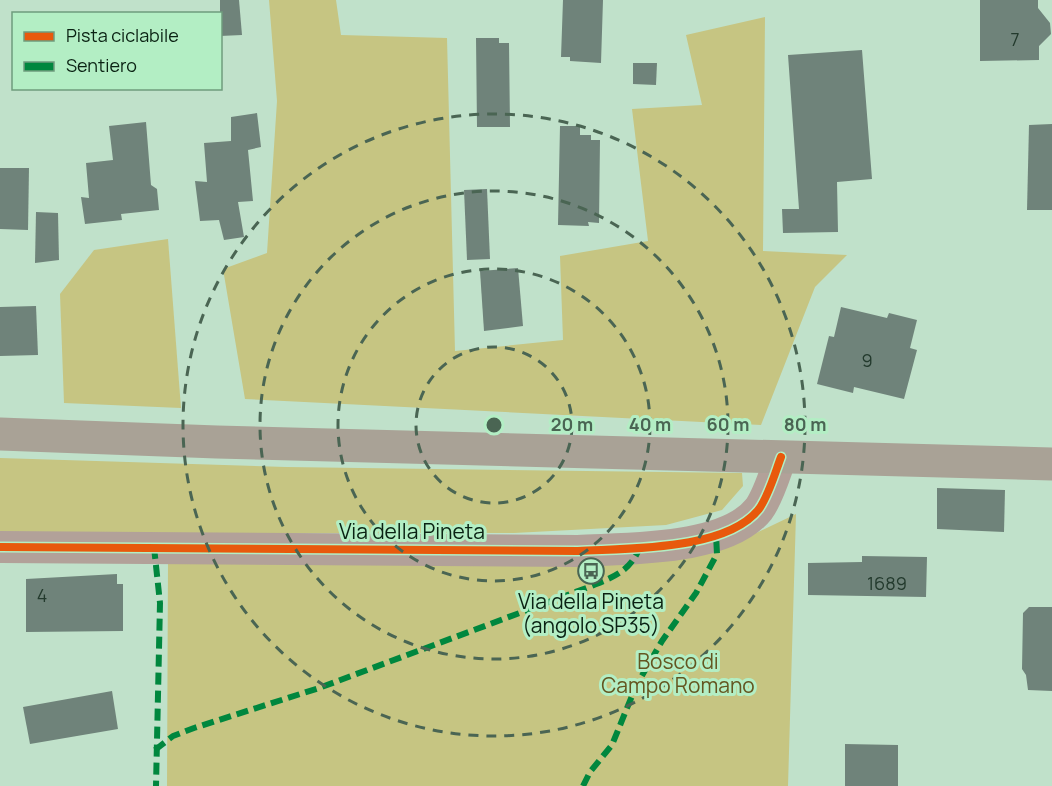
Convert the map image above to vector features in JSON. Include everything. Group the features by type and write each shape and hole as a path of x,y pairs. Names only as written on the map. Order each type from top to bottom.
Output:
{"main road":[{"path":"0,434 1052,464"}],"street":[{"name":"Via della Pineta","path":"0,546 579,551 664,544 716,535 740,524 759,508 781,458"}],"green space":[{"path":"269,0 336,0 341,35 447,38 455,351 563,340 560,256 648,241 632,109 702,105 686,35 765,17 763,251 847,255 815,287 761,425 245,399 223,269 267,253 277,101"},
{"path":"168,239 181,408 64,403 60,294 94,250"},
{"path":"0,458 286,467 742,473 743,486 722,510 666,525 514,533 0,533"},
{"name":"Bosco di Campo Romano","path":"796,514 788,786 167,786 168,562 756,533"}],"building":[{"path":"220,0 239,0 242,35 222,36 222,12 220,12"},
{"path":"563,0 603,0 601,63 570,61 570,57 561,57"},
{"path":"980,0 1038,0 1038,8 1050,23 1051,34 1039,46 1039,60 980,61"},
{"path":"476,38 499,38 499,43 509,43 510,127 477,127"},
{"path":"862,50 872,179 837,182 838,232 783,233 782,209 799,209 788,55"},
{"path":"633,63 657,63 656,85 633,84"},
{"path":"257,113 261,147 248,150 253,201 238,202 244,237 224,240 219,220 200,221 195,181 207,182 204,143 231,141 231,117"},
{"path":"146,122 151,185 157,189 159,210 121,214 122,220 85,224 81,197 89,198 86,163 113,160 109,126"},
{"path":"1052,124 1052,210 1027,210 1029,125"},
{"path":"560,126 580,126 580,135 591,135 591,140 600,140 599,223 588,222 589,226 558,225"},
{"path":"0,168 29,168 28,230 0,229"},
{"path":"487,189 490,259 467,260 464,190"},
{"path":"36,212 58,213 59,260 35,263"},
{"path":"518,268 523,326 484,331 480,271"},
{"path":"36,306 38,355 0,356 0,307"},
{"path":"841,307 887,318 889,313 917,320 910,348 917,350 904,399 854,387 853,393 817,384 829,336 834,337"},
{"path":"937,488 1005,490 1004,532 937,529"},
{"path":"862,556 927,557 926,597 808,595 808,563 862,562"},
{"path":"117,574 117,584 123,584 123,631 26,632 26,579"},
{"path":"1029,607 1052,607 1052,691 1028,690 1026,675 1022,669 1023,613"},
{"path":"112,691 118,729 30,744 23,707"},
{"path":"845,744 898,745 898,786 845,786"}],"marked path":[{"path":"583,786 590,772 612,745 636,686 662,641 696,593 717,554 716,535"},
{"path":"154,547 160,603 156,786"},
{"path":"155,750 173,736 194,728 319,688 613,577 626,568 640,547"}],"cycle path":[{"path":"0,547 578,551 674,545 724,533 744,523 763,503 781,457"}],"place":[{"name":"Via della Pineta (angolo SP35)","path":"591,571"}]}
